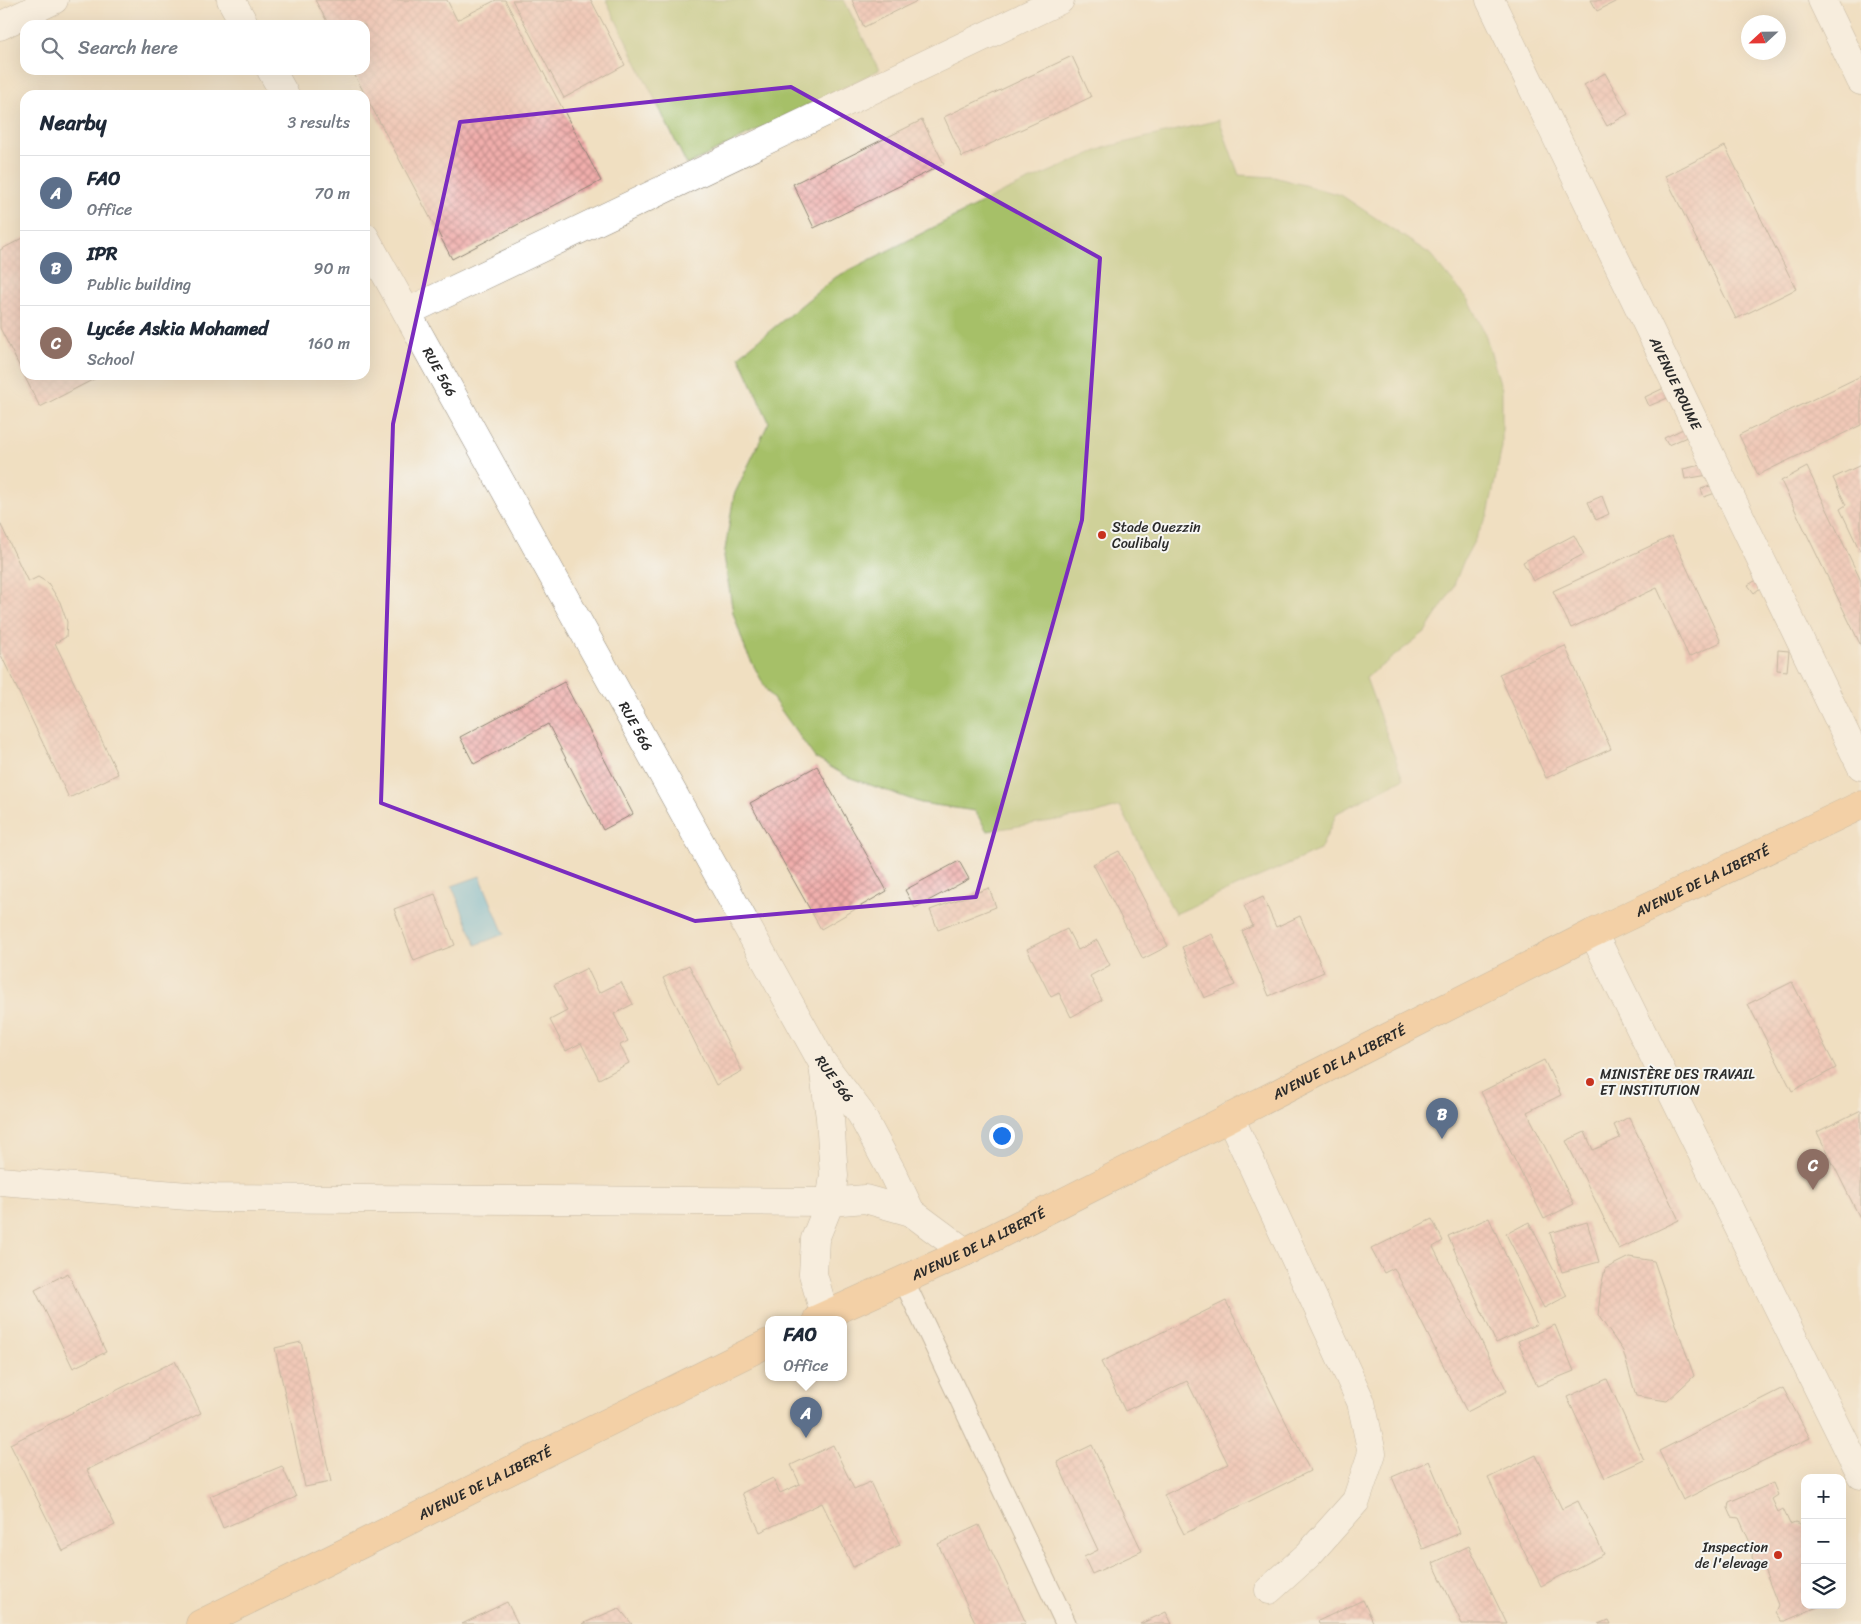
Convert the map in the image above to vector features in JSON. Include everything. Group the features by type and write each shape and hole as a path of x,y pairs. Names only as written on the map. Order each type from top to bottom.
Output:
{"main road":[{"name":"AVENUE DE LA LIBERTÉ","path":"823,1316 965,1252 1594,932 1861,805"},
{"name":"AVENUE DE LA LIBERTÉ","path":"200,1624 765,1344"}],"street":[{"path":"0,26 54,0"},
{"path":"231,0 242,20"},
{"path":"407,312 1060,0"},
{"name":"AVENUE ROUME","path":"1490,0 1861,766"},
{"path":"1822,0 1861,82"},
{"path":"274,75 282,90"},
{"name":"RUE 566","path":"370,246 822,1062 860,1114 892,1172 911,1212"},
{"path":"1594,932 1861,1475"},
{"path":"821,1316 813,1274 815,1239 830,1202 834,1176 830,1118 822,1062"},
{"path":"1230,1117 1361,1402 1372,1453 1356,1501 1308,1555 1269,1590"},
{"path":"0,1181 213,1198 830,1202 865,1199 911,1212 965,1252"}],"lane":[{"path":"904,1281 1066,1624"}],"highlighted area":[{"path":"791,87 1100,258 1082,520 976,897 695,921 381,803 393,424 460,122"}],"green space":[{"path":"606,0 844,0 879,70 687,165"},
{"name":"Stade Ouezzin Coulibaly","path":"1219,120 1239,175 1274,177 1341,195 1430,254 1468,300 1484,331 1502,389 1502,447 1488,515 1464,560 1452,590 1425,632 1366,678 1403,779 1337,813 1320,850 1175,914 1120,806 1095,814 987,831 975,811 921,803 848,777 815,758 766,689 746,651 733,613 724,556 734,495 769,422 739,356 836,277 1001,193 1106,147"}],"water":[{"path":"480,876 504,934 476,945 452,886"}],"building":[{"path":"315,0 447,0 457,20 496,0 505,0 601,181 452,259 370,104 370,90 363,90 355,75 370,75 370,20 326,20"},
{"path":"512,0 591,0 625,65 564,98"},
{"path":"852,0 919,0 864,27"},
{"path":"1591,0 1619,0 1597,11"},
{"path":"1072,56 1091,97 962,157 944,117"},
{"path":"1605,73 1628,114 1607,126 1584,85"},
{"path":"922,120 944,164 814,228 793,184"},
{"path":"1725,146 1796,289 1736,319 1665,176"},
{"path":"20,240 20,368 0,328 0,250"},
{"path":"1861,376 1861,425 1758,475 1739,435"},
{"path":"26,380 92,380 40,407"},
{"path":"1666,387 1670,397 1649,406 1645,397"},
{"path":"1683,429 1687,437 1668,445 1664,438"},
{"path":"1705,464 1708,475 1685,479 1683,469"},
{"path":"1861,465 1860,551 1840,509 1846,505 1833,478"},
{"path":"1807,467 1861,581 1861,646 1781,481"},
{"path":"1716,484 1718,492 1704,497 1701,489"},
{"path":"1602,496 1609,514 1596,520 1588,502"},
{"path":"0,523 28,582 38,577 48,583 60,602 67,622 66,637 55,643 118,774 69,798 0,653"},
{"path":"1574,535 1584,554 1533,581 1523,562"},
{"path":"1672,536 1721,642 1689,657 1657,588 1571,628 1553,591"},
{"path":"1760,578 1764,585 1754,593 1748,585"},
{"path":"1565,646 1611,749 1546,778 1499,674"},
{"path":"1778,650 1789,651 1787,671 1777,670"},
{"path":"564,682 633,814 603,830 548,724 474,764 460,737"},
{"path":"817,766 887,891 821,929 750,803"},
{"path":"1119,851 1168,946 1143,959 1093,864"},
{"path":"959,861 969,879 915,908 905,890"},
{"path":"989,888 996,907 938,930 930,910"},
{"path":"435,894 455,945 414,961 394,909"},
{"path":"1263,897 1276,927 1300,916 1324,972 1269,996 1242,931 1253,926 1244,906"},
{"path":"1067,929 1078,950 1097,940 1110,965 1090,976 1102,1000 1071,1017 1059,993 1051,997 1027,949"},
{"path":"1212,934 1235,985 1204,998 1182,947"},
{"path":"689,965 742,1071 716,1085 663,978"},
{"path":"587,968 599,993 621,982 633,1004 614,1014 628,1041 620,1045 629,1063 599,1079 581,1043 566,1051 550,1020 567,1011 554,985"},
{"path":"1792,982 1836,1068 1792,1091 1748,1004"},
{"path":"1544,1060 1561,1095 1527,1112 1574,1204 1544,1219 1481,1092"},
{"path":"1861,1110 1861,1220 1817,1132"},
{"path":"1629,1117 1679,1220 1619,1249 1566,1141 1585,1132 1593,1150 1620,1138 1614,1125"},
{"path":"1489,1218 1537,1324 1496,1343 1448,1236"},
{"path":"1432,1219 1443,1241 1433,1247 1507,1391 1467,1412 1394,1268 1384,1273 1371,1249"},
{"path":"1529,1222 1567,1296 1544,1308 1506,1234"},
{"path":"1587,1222 1599,1262 1562,1272 1550,1233"},
{"path":"1629,1257 1654,1261 1694,1376 1667,1401 1636,1396 1623,1351 1598,1315 1605,1269"},
{"path":"68,1273 106,1352 73,1368 35,1290"},
{"path":"1226,1301 1310,1471 1184,1534 1164,1495 1228,1464 1187,1381 1125,1411 1101,1362"},
{"path":"1555,1325 1574,1371 1537,1386 1518,1341"},
{"path":"301,1342 331,1482 305,1487 275,1348"},
{"path":"175,1361 201,1413 87,1470 115,1525 63,1551 10,1444"},
{"path":"1607,1379 1644,1460 1605,1478 1567,1397"},
{"path":"1783,1388 1810,1438 1683,1500 1659,1451"},
{"path":"833,1445 854,1489 870,1482 900,1545 853,1567 822,1503 760,1532 742,1493 773,1478 780,1493 800,1484 791,1465"},
{"path":"1092,1445 1142,1551 1092,1574 1084,1557 1098,1550 1057,1462"},
{"path":"1536,1455 1562,1509 1578,1501 1604,1554 1541,1586 1488,1478"},
{"path":"1429,1461 1460,1533 1423,1549 1392,1477"},
{"path":"282,1466 296,1497 223,1528 210,1496"},
{"name":"Inspection de l'elevage","path":"1773,1483 1778,1495 1772,1499 1778,1512 1783,1509 1790,1524 1795,1522 1801,1524 1801,1609 1813,1609 1781,1621 1775,1612 1778,1605 1764,1569 1754,1563 1752,1557 1753,1549 1739,1518 1732,1517 1728,1508 1729,1502"},
{"path":"979,1525 1026,1623 1024,1624 976,1624 938,1544"},
{"path":"1469,1546 1507,1624 1462,1624 1433,1563"},
{"path":"1363,1600 1374,1624 1319,1624 1318,1621"},
{"path":"507,1602 518,1624 462,1624"},
{"path":"619,1608 632,1624 582,1624"},
{"path":"1166,1612 1172,1624 1140,1624"},
{"path":"1609,1620 1611,1624 1599,1624"}],"place":[{"name":"Stade Ouezzin Coulibaly","path":"1102,535"},
{"name":"MINISTÈRE DES TRAVAIL ET INSTITUTION","path":"1590,1082"},
{"name":"IPR","path":"1442,1139"},
{"name":"Lycée Askia Mohamed","path":"1813,1190"},
{"name":"FAO","path":"806,1438"},
{"name":"Inspection de l'elevage","path":"1778,1555"}]}
